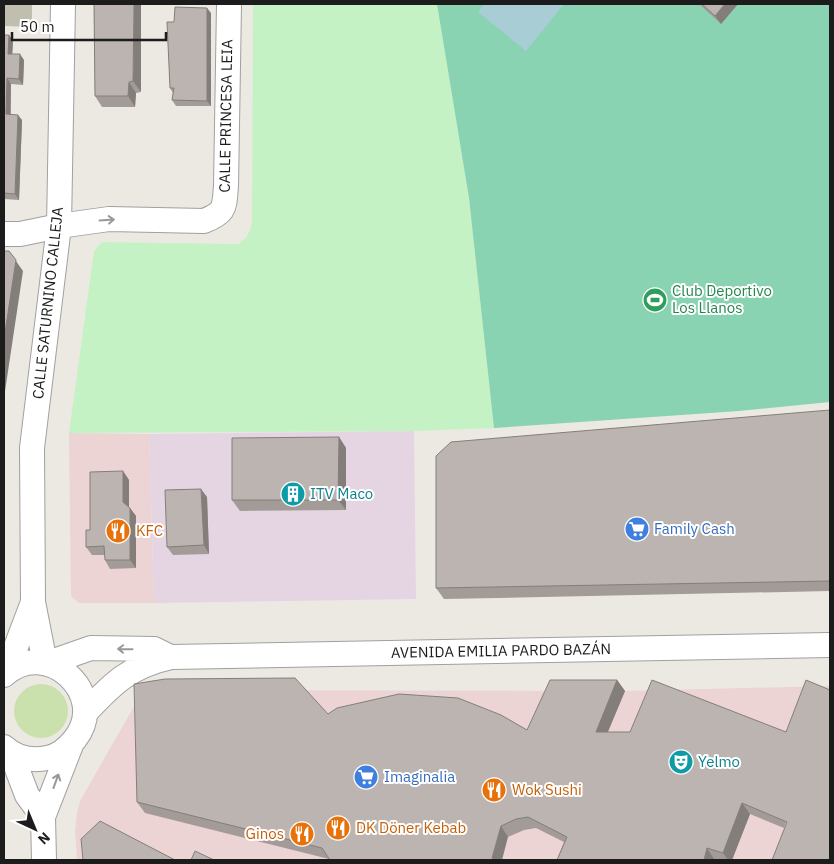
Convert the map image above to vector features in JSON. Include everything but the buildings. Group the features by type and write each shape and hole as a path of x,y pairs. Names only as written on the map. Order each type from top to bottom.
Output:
{"street":[{"name":"CALLE SATURNINO CALLEJA","path":"47,663 33,602 32,448 59,226 63,4"},
{"name":"CALLE PRINCESA LEIA","path":"59,226 109,219 204,221 217,216 224,207 228,4"},
{"path":"4,234 20,234 59,226"},
{"name":"CALLE SATURNINO CALLEJA","path":"4,670 14,652 12,629 33,602"},
{"name":"AVENIDA EMILIA PARDO BAZÁN","path":"85,713 111,685 137,668 155,661 172,658 830,644"},
{"name":"AVENIDA EMILIA PARDO BAZÁN","path":"4,675 21,664 47,663 91,648 154,649 172,658"},
{"path":"7,753 24,758 49,758 61,753 71,745 83,725 85,713 80,688 72,677 61,668 47,663"},
{"path":"44,860 43,817 71,745"},
{"path":"7,753 27,795 43,817"}],"shaded area":[{"path":"4,4 32,4 32,27 4,26"},
{"path":"414,431 416,599 154,603 149,434"},
{"path":"69,433 149,434 154,603 79,603 71,596"},
{"path":"830,686 830,860 77,860 75,831 80,801 141,694 172,690 625,691"}],"green space":[{"path":"253,4 437,4 469,198 494,428 414,431 69,433 94,251 102,242 238,244 244,240 249,232 252,222"},
{"name":"Club Deportivo Los Llanos","path":"437,4 830,4 830,402 739,411 494,428 469,198"},
{"path":"41,684 60,692 68,711 60,730 41,738 22,730 14,711 22,692"}],"water":[{"path":"484,4 564,4 526,51 478,12"}],"place":[{"name":"Club Deportivo Los Llanos","path":"655,300"},
{"name":"ITV Maco","path":"293,494"},
{"name":"Family Cash","path":"637,529"},
{"name":"KFC","path":"118,531"},
{"name":"Yelmo","path":"681,762"},
{"name":"Imaginalia","path":"366,777"},
{"name":"Wok Sushi","path":"494,790"},
{"name":"DK Döner Kebab","path":"338,828"},
{"name":"Ginos","path":"302,834"}]}
